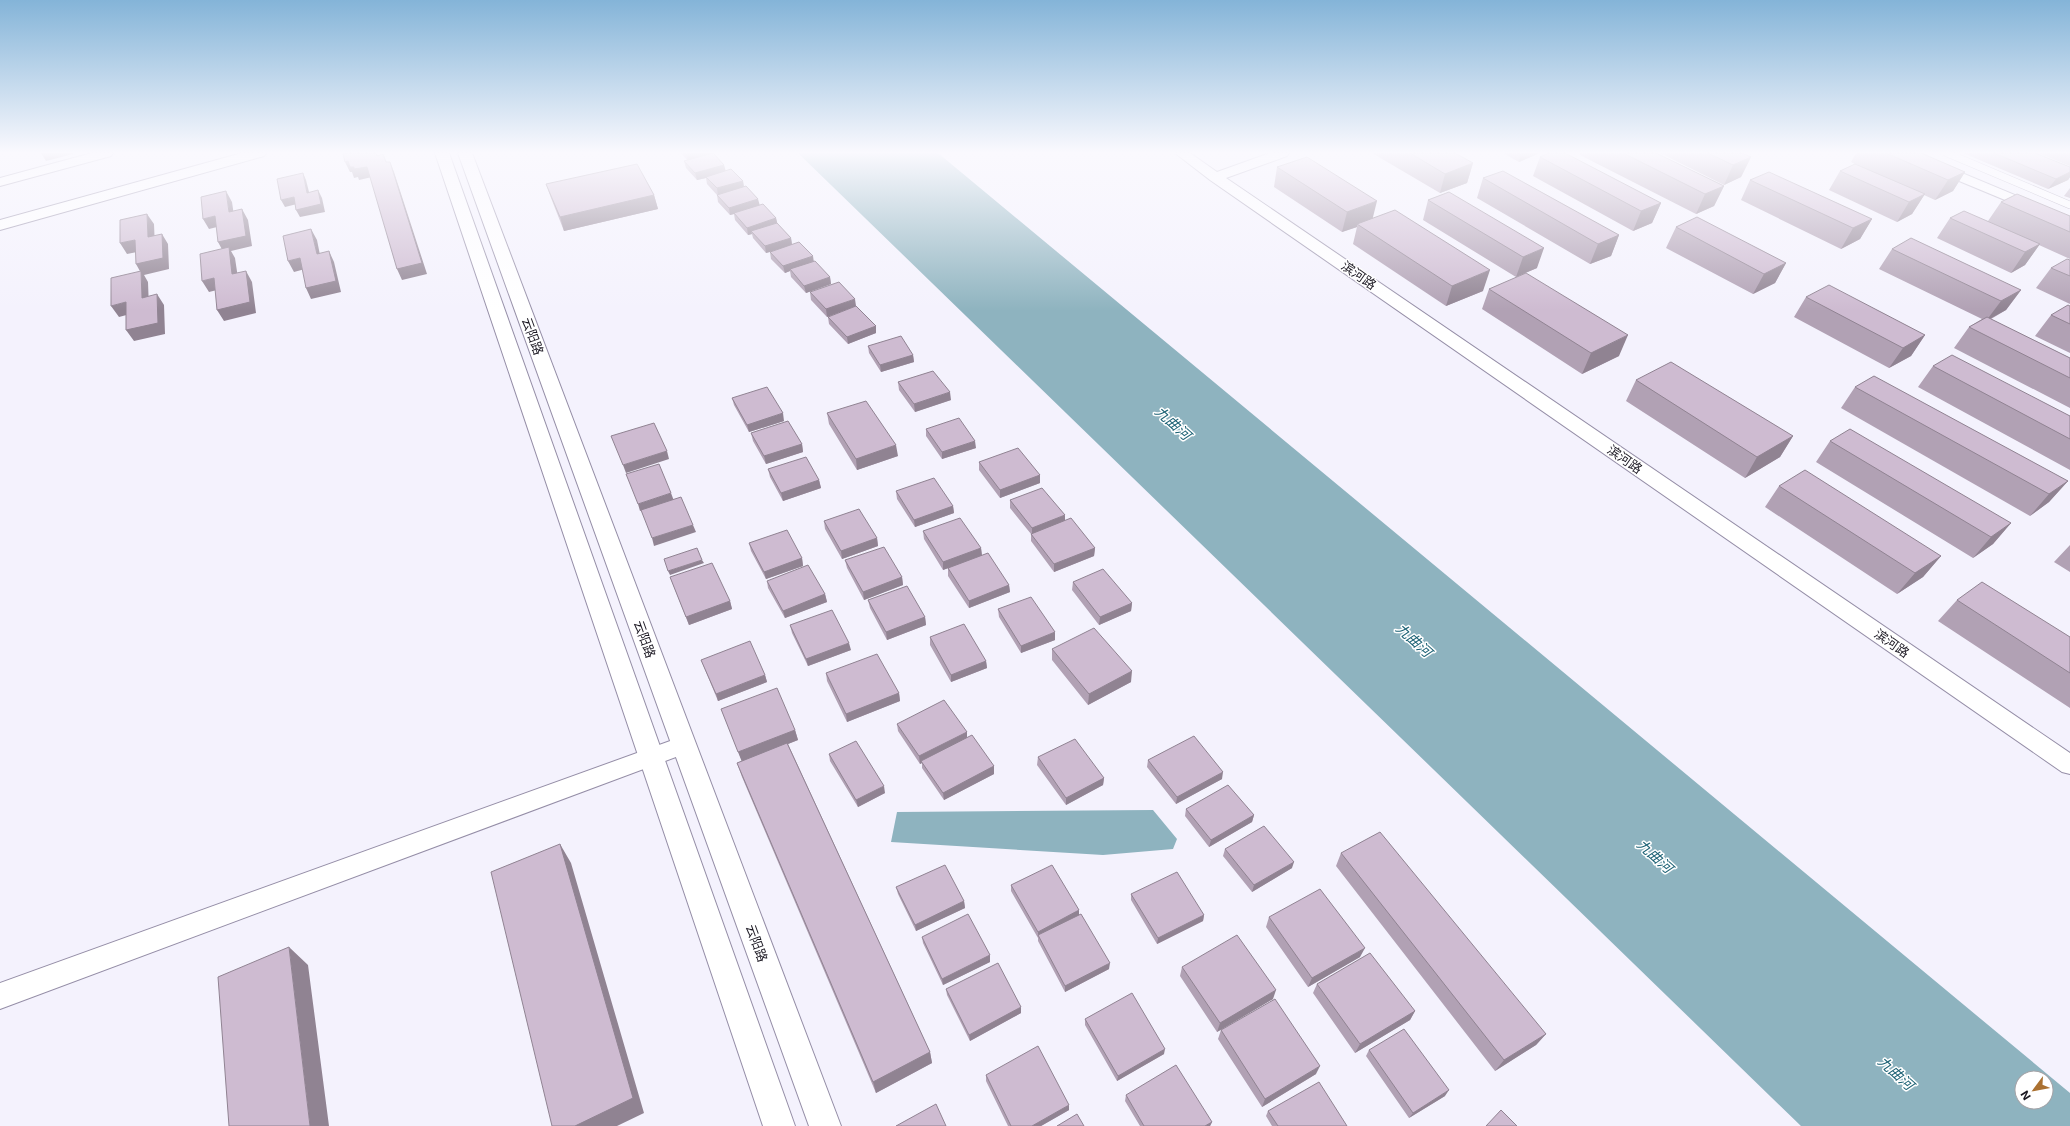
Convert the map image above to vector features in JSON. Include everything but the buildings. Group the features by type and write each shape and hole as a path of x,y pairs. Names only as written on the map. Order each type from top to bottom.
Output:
{"street":[{"path":"0,213 27,206"},
{"path":"0,225 70,206"},
{"name":"云阳路","path":"460,206 779,1126"},
{"name":"云阳路","path":"484,206 825,1126"},
{"name":"滨河路","path":"1257,206 2070,765"},
{"path":"2027,206 2070,224"},
{"path":"0,996 684,745"}],"water":[{"name":"九曲河","path":"852,206 1001,206 2042,1070 2014,1070 2014,1110 2054,1110 2054,1080 2070,1093 2070,1126 1801,1126"},
{"path":"1153,810 1177,839 1173,849 1103,855 891,842 897,812"}]}
